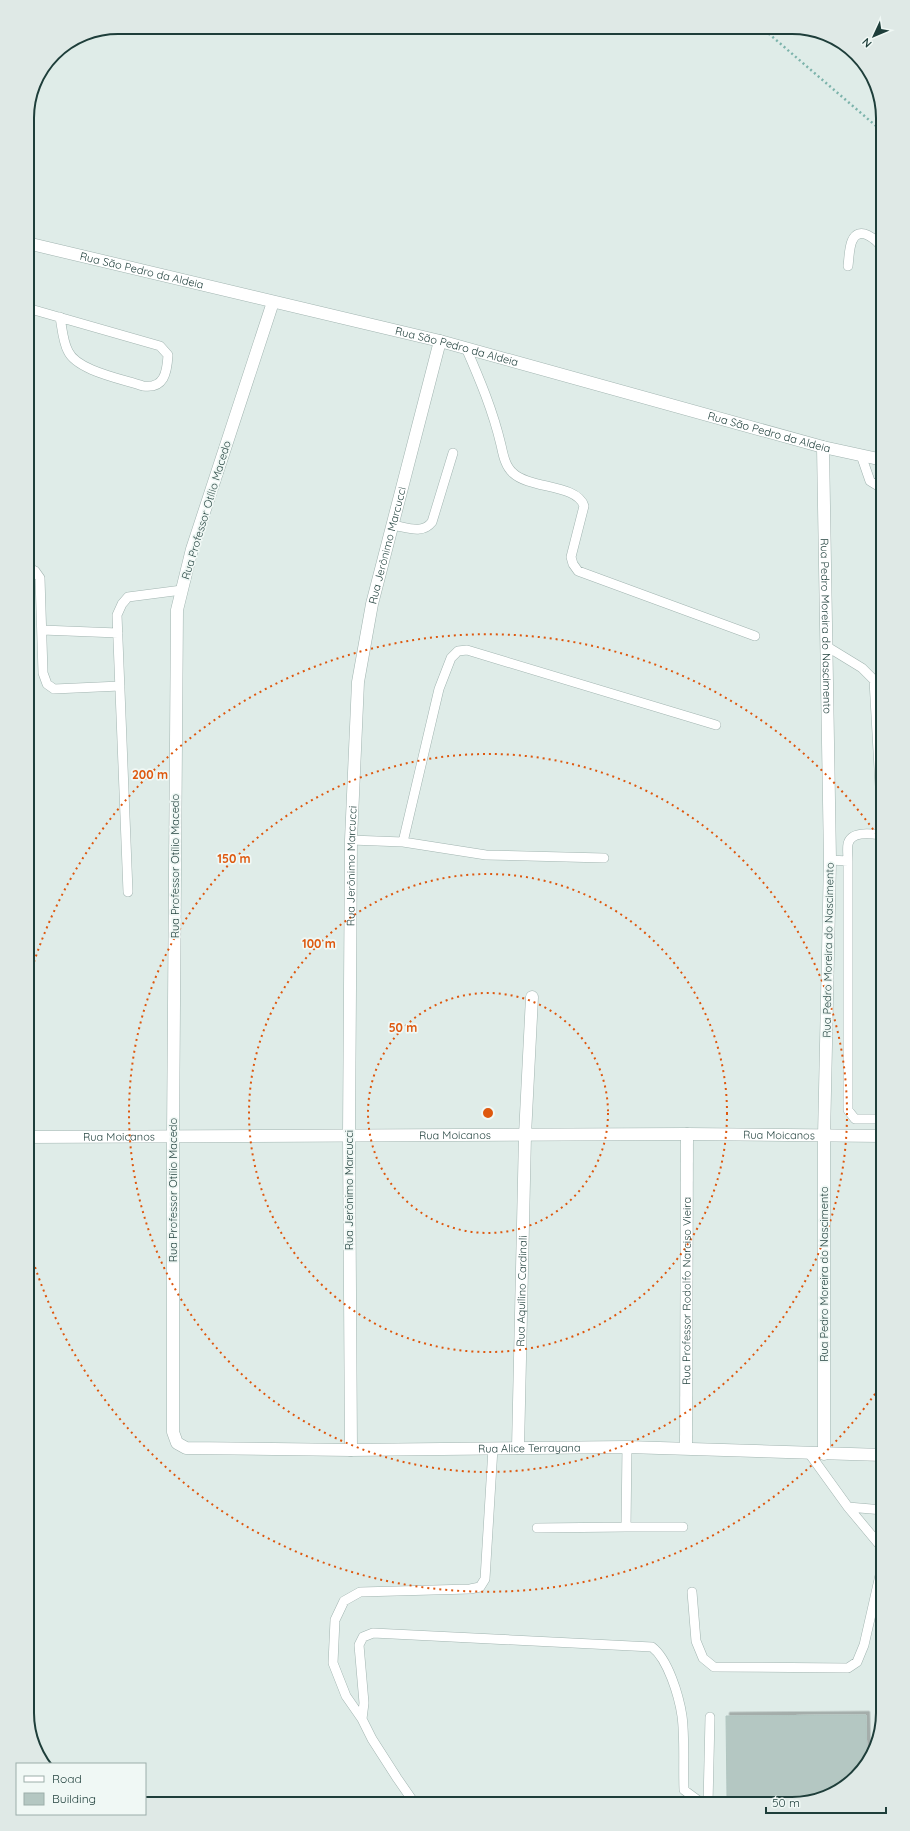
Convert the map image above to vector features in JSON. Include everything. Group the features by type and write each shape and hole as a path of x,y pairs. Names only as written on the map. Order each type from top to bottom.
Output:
{"street":[{"name":"Rua São Pedro da Aldeia","path":"34,245 440,341 822,447 876,458"},
{"name":"Rua Professor Otílio Macedo","path":"177,1444 173,1432 173,1137 177,610 192,549 273,302"},
{"name":"Rua Jerônimo Marcucci","path":"351,1450 349,1135 351,840 358,682 372,604 440,341"},
{"name":"Rua Pedro Moreira do Nascimento","path":"822,447 830,860 824,1136 824,1454"},
{"name":"Rua Aquilino Cardinali","path":"518,1448 525,1135 532,998"},
{"name":"Rua Moicanos","path":"34,1137 686,1134 876,1136"},
{"name":"Rua Professor Rodolfo Narciso Vieira","path":"686,1134 686,1448"},
{"name":"Rua Alice Terrayana","path":"177,1444 186,1448 351,1450 627,1447 876,1455"}],"lane":[{"path":"848,266 852,241 856,235 863,233 873,237 876,241"},
{"path":"34,310 60,317 160,346 168,355 162,381 158,385 152,387 143,386 81,366 73,359 67,350 60,317"},
{"path":"466,348 490,405 503,455 512,473 522,479 574,494 582,500 584,506 571,557 573,564 578,571 756,636"},
{"path":"392,525 420,530 428,527 432,522 453,453"},
{"path":"861,455 870,481 876,485"},
{"path":"34,570 40,578 43,673 47,684 54,689 120,686"},
{"path":"128,892 117,615 122,604 128,597 182,590"},
{"path":"42,630 118,633"},
{"path":"826,646 862,668 874,680 876,715"},
{"path":"403,842 439,689 450,658 458,651 466,650 716,726"},
{"path":"876,835 855,836 848,843 848,1110 855,1119 876,1119"},
{"path":"351,840 403,842 486,855 604,858"},
{"path":"830,860 848,861"},
{"path":"626,1526 627,1447"},
{"path":"410,1797 380,1752 362,1719 346,1696 333,1663 336,1620 344,1601 360,1592 470,1589 480,1587 485,1579 493,1448"},
{"path":"809,1453 848,1507 876,1541"},
{"path":"848,1507 876,1509"},
{"path":"537,1528 626,1526 683,1527"},
{"path":"692,1592 696,1641 703,1658 714,1667 848,1668 857,1662 864,1646 876,1593"},
{"path":"362,1719 364,1703 359,1645 363,1637 373,1633 652,1647 662,1656 673,1683 682,1716 684,1790 694,1797"},
{"path":"708,1797 710,1717"}],"path":[{"path":"769,34 876,126"}],"building":[{"path":"866,1715 867,1751 862,1760 847,1776 839,1783 824,1791 801,1796 727,1797 726,1716"}]}
